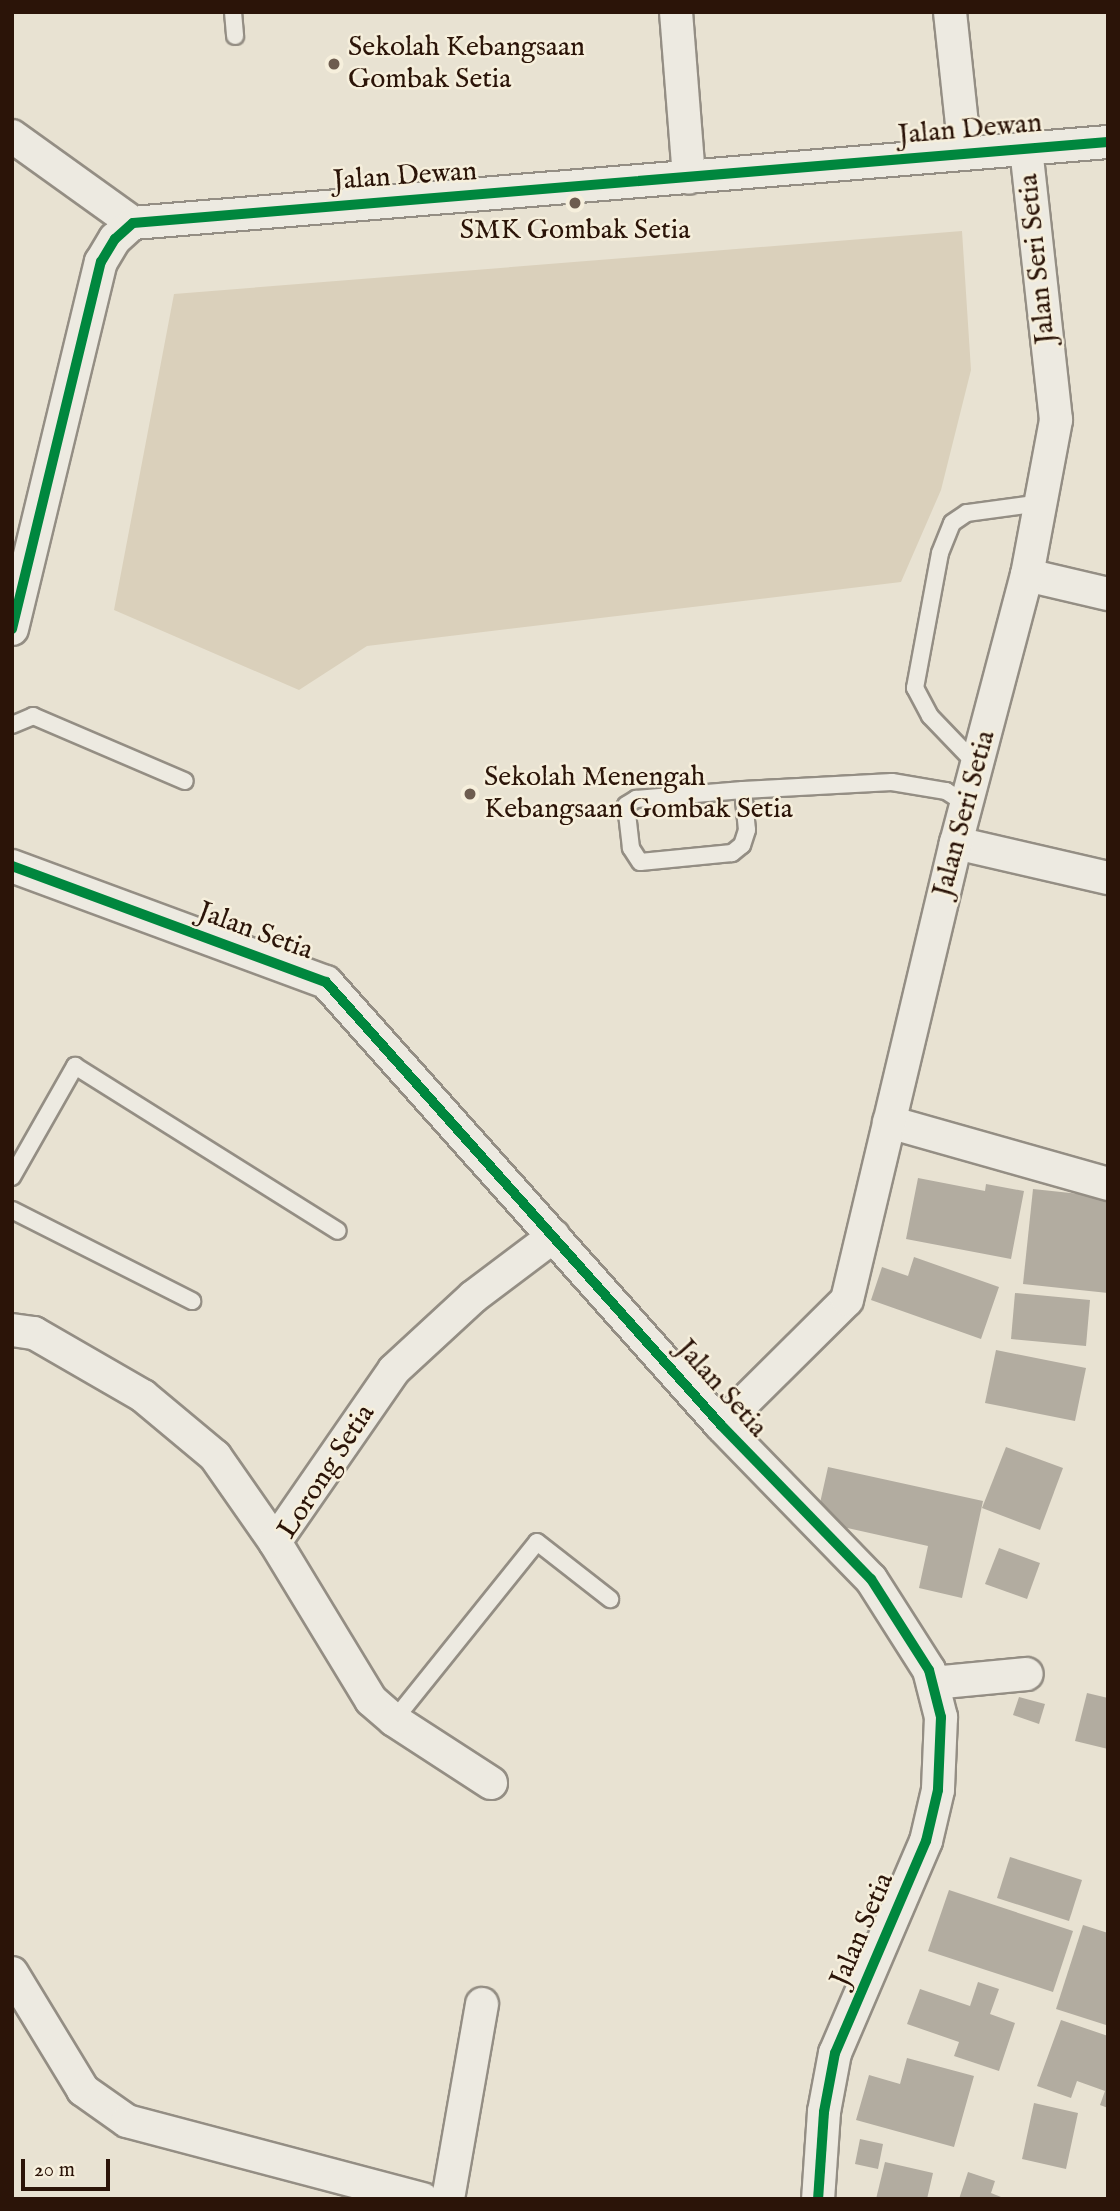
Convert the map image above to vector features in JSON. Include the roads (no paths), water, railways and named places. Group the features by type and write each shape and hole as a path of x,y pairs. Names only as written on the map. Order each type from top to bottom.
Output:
{"street":[{"path":"676,12 689,177"},
{"path":"950,12 965,153"},
{"path":"12,136 133,223 115,239 101,262 16,595 12,629"},
{"name":"Jalan Dewan","path":"133,223 1108,142"},
{"name":"Jalan Seri Setia","path":"721,1425 847,1300 956,842 1027,575 1056,420 1026,148"},
{"path":"1027,575 1108,593"},
{"path":"956,842 1108,878"},
{"name":"Jalan Setia","path":"12,866 326,982 721,1425 871,1579 929,1670 941,1717 935,1803 926,1841 835,2053 824,2112 818,2199"},
{"path":"889,1122 1108,1184"},
{"name":"Lorong Setia","path":"491,1783 394,1720 371,1700 275,1542 394,1370 473,1297 554,1236"},
{"path":"12,1330 34,1333 143,1396 215,1456 275,1542"},
{"path":"933,1684 1027,1674"},
{"path":"12,1973 83,2090 127,2121 407,2197"},
{"path":"448,2199 482,2004"}],"lane":[{"path":"233,12 235,36"},
{"path":"977,766 930,716 915,688 940,553 952,523 967,513 1041,503"},
{"path":"12,725 33,716 185,781"},
{"path":"743,790 747,830 742,845 732,853 640,862 631,848 626,805 636,799 743,790 892,782 946,791 966,804"},
{"path":"12,1177 75,1066 338,1231"},
{"path":"12,1210 192,1301"},
{"path":"394,1720 537,1542 610,1599"}],"place":[{"name":"Sekolah Kebangsaan Gombak Setia","path":"334,64"},
{"name":"SMK Gombak Setia","path":"575,203"},
{"name":"Sekolah Menengah Kebangsaan Gombak Setia","path":"470,794"}]}
